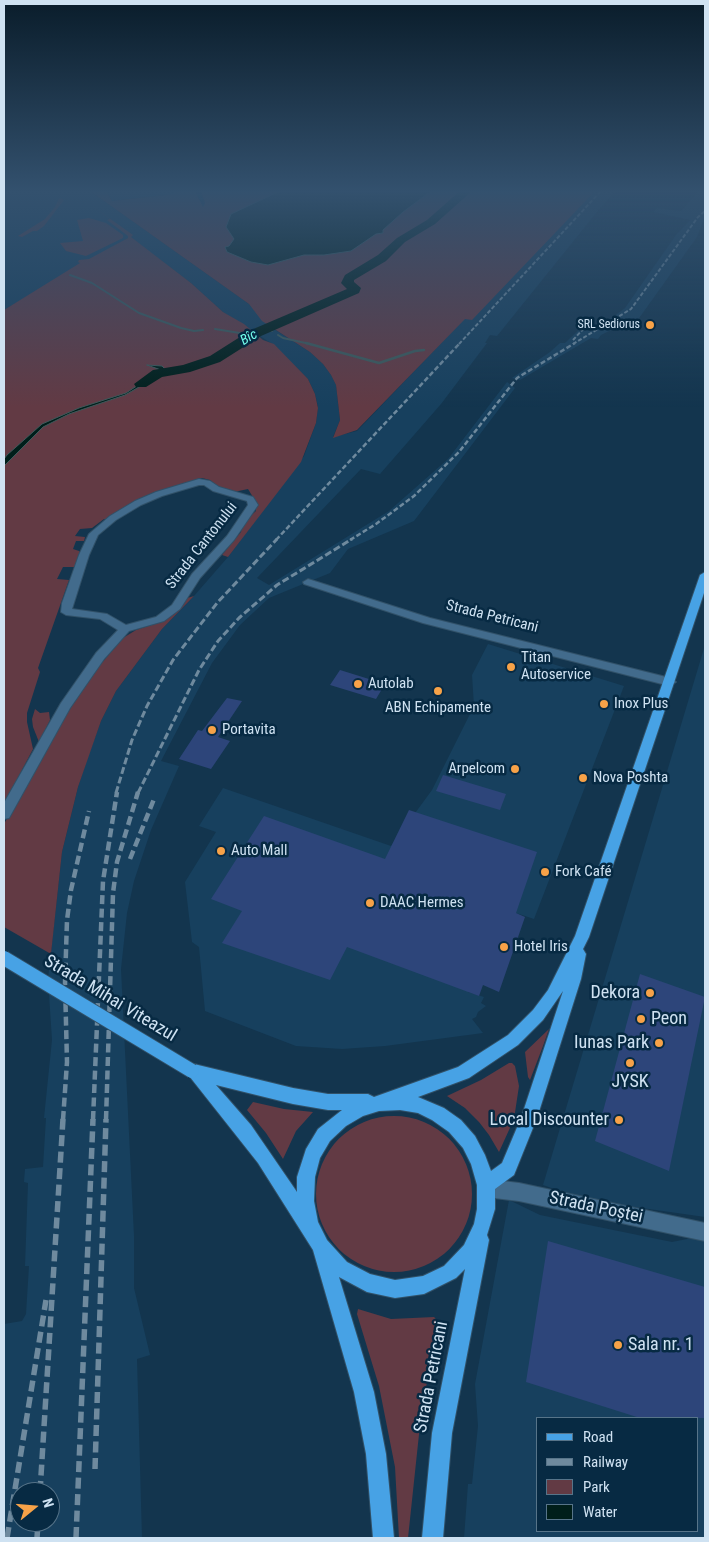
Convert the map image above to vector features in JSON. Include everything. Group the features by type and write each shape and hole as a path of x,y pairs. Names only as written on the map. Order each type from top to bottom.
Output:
{"main road":[{"path":"383,1538 376,1454 364,1392 321,1246 310,1224 305,1200 306,1177 312,1155 324,1135 340,1120 359,1109 463,1073 513,1040 538,1015 553,995 582,937 705,575"},
{"path":"486,1186 508,1169 520,1141 574,979 582,937"},
{"name":"Strada Mihai Viteazul","path":"4,958 194,1072 293,1096 328,1102 400,1102 419,1106 438,1114 455,1126 469,1142 479,1161 486,1186 486,1210 482,1226"},
{"name":"Strada Mihai Viteazul","path":"194,1072 245,1131 321,1246"},
{"path":"321,1246 341,1268 367,1283 395,1288 424,1285 450,1272 470,1251 482,1226"},
{"name":"Strada Petricani","path":"433,1538 442,1433 482,1226"}],"street":[{"name":"Strada Cantonului","path":"199,482 207,483 216,489 250,499 254,505 231,538 196,576 176,607 160,619 124,629 103,616 66,612 67,603 84,555 94,534 113,518 138,503 159,494 199,482"},
{"name":"Strada Petricani","path":"308,582 427,621 670,682"},
{"path":"4,814 65,706 100,656 124,629"},
{"name":"Strada Poștei","path":"486,1186 705,1232"}],"shaded area":[{"path":"4,263 85,263 4,310"},
{"path":"164,263 191,263 249,304 268,325 254,332 223,312 191,283"},
{"path":"518,263 556,263 497,336 490,335 485,343 487,343 441,404 380,474 361,469 257,578 269,585 389,511 448,459 507,382 515,388 414,521 348,549 330,573 269,598 240,625 212,663 161,761 179,766 151,830 134,881 127,913 121,969 134,1236 134,1288 150,1355 137,1359 142,1538 4,1538 4,1324 22,1321 26,1314 29,1266 25,1266 28,1183 24,1182 25,1169 43,1167 46,1118 44,1118 52,1040 48,979 62,852 78,787 101,721 116,691 162,629 228,557 304,456 316,423 318,407 315,394 308,379 274,345 257,334 272,328 310,352 323,364 336,385 340,420 333,437 357,431"},
{"path":"656,263 678,263 632,328 619,326 601,335 598,339 591,338 520,380 512,378 560,343 565,343 582,327 596,330 625,308"},
{"path":"488,644 624,686 534,919 516,913 468,992 484,997 481,1003 486,1006 472,1019 483,1033 385,1046 342,1049 296,1046 205,1011 199,947 192,942 185,882 216,832 199,826 223,788 391,846 432,790 474,706 472,675"},
{"path":"705,645 705,1217 586,1200 543,1185"},
{"path":"509,1200 540,1215 672,1242 697,1237 705,1241 705,1538 464,1538 468,1484 472,1484 478,1426 475,1384"}],"green space":[{"path":"80,263 165,263 191,283 223,312 244,324 263,340 274,344 308,379 315,394 318,408 316,423 301,462 228,557 222,555 241,532 242,526 248,518 256,511 256,502 248,489 234,492 220,488 210,480 202,478 160,491 126,507 92,528 80,529 75,536 85,537 84,541 76,541 73,549 81,553 77,567 63,567 57,579 69,580 38,668 40,672 27,713 33,749 4,804 4,310"},
{"path":"191,263 526,263 472,320 465,319 357,430 333,438 340,420 336,385 331,375 323,364 310,352 262,321 249,304"},
{"path":"194,596 162,629 116,691 101,721 78,787 62,852 51,954 4,927 4,824 53,733 100,665 123,638 136,630 163,621 184,599"},
{"path":"35,709 40,713 49,712 50,720 39,742 32,719"},
{"path":"549,1029 530,1080 525,1052"},
{"path":"509,1063 515,1066 519,1086 514,1119 499,1152 479,1122 465,1108 447,1096 481,1080"},
{"path":"253,1102 284,1109 313,1112 296,1131 283,1159 266,1133 247,1110"},
{"path":"394,1116 424,1122 437,1129 449,1139 459,1151 466,1164 472,1194 466,1224 459,1237 449,1249 437,1259 424,1266 394,1272 364,1266 351,1259 339,1249 329,1237 322,1224 316,1194 322,1164 329,1151 339,1139 351,1129 364,1122"},
{"path":"358,1309 391,1319 434,1317 437,1320 420,1425 408,1538 399,1538 395,1467 379,1386 357,1314"}],"water":[{"path":"256,263 275,263 268,265"},
{"path":"147,365 162,366 167,371 125,395 69,414 43,427 4,466 4,459 7,455 42,424 79,408 126,393 161,370"}],"building":[{"name":"Autolab","path":"340,670 385,684 376,699 330,685"},
{"name":"Portavita","path":"227,698 242,701 218,737 230,741 211,769 179,759 198,730 202,731"},
{"path":"443,775 506,794 500,810 436,791"},
{"name":"DAAC Hermes","path":"409,810 537,852 516,913 525,917 499,992 483,985 479,996 347,947 330,980 222,943 242,911 211,899 264,816 385,859"},
{"name":"Iunas Park","path":"640,974 705,997 669,1171 595,1141"},
{"name":"Sala nr. 1","path":"548,1241 705,1287 705,1418 637,1417 526,1382"}],"waterway":[{"name":"Bîc","path":"141,384 158,373 185,369 215,359 256,333 355,290 355,288 347,283 349,278 374,263"},
{"path":"70,275 92,283 139,313 181,328 194,331 203,330"},
{"name":"Bîc","path":"267,327 272,331"},
{"path":"215,329 252,335"},
{"path":"278,335 283,338 308,344"},
{"path":"308,344 379,363 415,351 424,350"}],"railway":[{"path":"459,344 534,263"},
{"path":"573,344 631,309 665,263"},
{"path":"573,340 586,326"},
{"path":"276,540 460,343"},
{"path":"350,540 376,524 414,496 459,452 517,378 575,343"},
{"path":"116,793 132,740 147,706 173,660 217,603 277,539"},
{"path":"138,793 199,670 218,641 239,618 277,585 352,539"},
{"path":"93,1120 103,881 117,792"},
{"path":"106,1120 113,893 117,862 138,792"},
{"path":"130,859 154,799"},
{"path":"63,1120 67,1062 65,983 67,920 71,890 89,811"},
{"path":"41,1482 63,1119"},
{"path":"76,1538 93,1119"},
{"path":"95,1469 106,1119"},
{"path":"7,1538 46,1300"},
{"path":"37,1532 37,1538"}],"place":[{"name":"SRL Sediorus","path":"650,325"},
{"name":"Titan Autoservice","path":"511,667"},
{"name":"Autolab","path":"358,684"},
{"name":"ABN Echipamente","path":"438,691"},
{"name":"Inox Plus","path":"604,704"},
{"name":"Portavita","path":"212,730"},
{"name":"Arpelcom","path":"515,769"},
{"name":"Nova Poshta","path":"583,778"},
{"name":"Auto Mall","path":"221,851"},
{"name":"Fork Café","path":"545,872"},
{"name":"DAAC Hermes","path":"370,903"},
{"name":"Hotel Iris","path":"504,947"},
{"name":"Dekora","path":"650,993"},
{"name":"Peon","path":"641,1019"},
{"name":"Iunas Park","path":"659,1043"},
{"name":"JYSK","path":"630,1063"},
{"name":"Local Discounter","path":"619,1120"},
{"name":"Sala nr. 1","path":"618,1345"}]}
